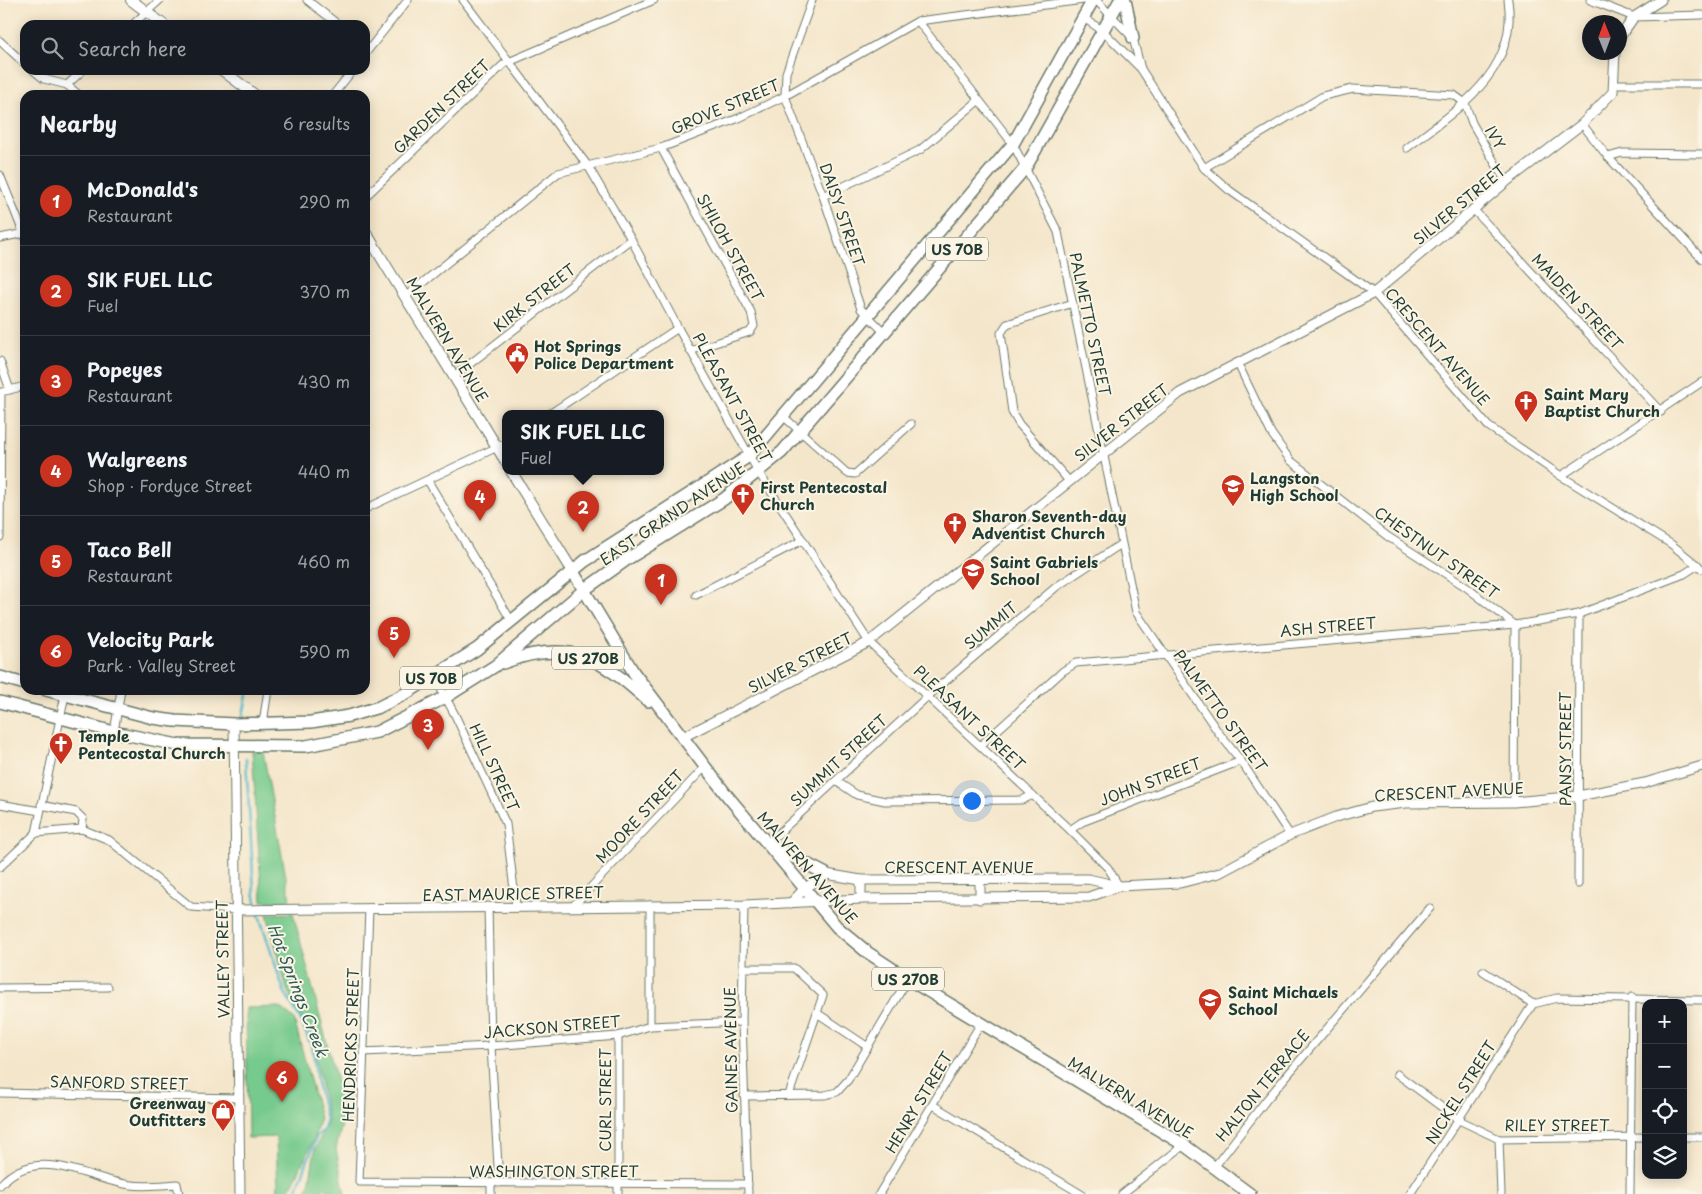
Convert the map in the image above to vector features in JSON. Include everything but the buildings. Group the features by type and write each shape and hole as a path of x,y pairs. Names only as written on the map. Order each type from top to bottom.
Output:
{"main road":[{"path":"131,0 157,20"},
{"name":"EAST GRAND AVENUE","path":"263,723 311,722 349,716 405,694 477,649 512,622 572,570 617,539 750,456 1014,144 1094,0"},
{"name":"EAST GRAND AVENUE","path":"235,746 306,746 344,740 377,732 446,697 495,666 584,590 628,558 724,499 759,473 800,432 1026,167 1120,0"},
{"path":"1125,0 1133,38"},
{"path":"228,75 245,90"},
{"name":"MALVERN AVENUE","path":"370,240 454,377 501,446"},
{"name":"MALVERN AVENUE","path":"513,475 634,673 664,717 814,902 837,927 867,952 908,979 1184,1145 1215,1166 1248,1193"},
{"name":"US 270B","path":"495,666 535,653 568,652 585,657 606,666 625,680 664,717"},
{"path":"0,677 20,683"},
{"name":"US 70B","path":"65,695 174,721 234,724 263,723"},
{"name":"US 70B","path":"0,702 114,732 178,745 235,746"},
{"path":"767,844 826,874"}],"street":[{"path":"138,20 160,0"},
{"path":"307,0 333,20"},
{"path":"370,44 408,0"},
{"name":"PLEASANT STREET","path":"463,0 511,61 588,166 631,239 690,351 759,473 869,642 1070,830 1108,868 1119,886"},
{"name":"GARDEN STREET","path":"370,192 504,64 654,0"},
{"path":"785,96 786,73 812,0"},
{"name":"GROVE STREET","path":"405,297 558,173 661,148 739,118 785,96 918,21 1084,0"},
{"name":"CRESCENT AVENUE","path":"1094,0 1112,15 1133,38 1141,70"},
{"path":"1407,148 1465,104 1490,76 1501,56 1507,32 1508,0"},
{"path":"1590,0 1634,17 1702,15"},
{"path":"1627,27 1634,17 1661,0"},
{"name":"CRESCENT AVENUE","path":"1084,18 1103,31 1141,70 1204,168 1229,190 1374,294 1488,426 1561,476 1671,544 1700,567"},
{"name":"PALMETTO STREET","path":"918,21 978,101 1014,144 1058,232 1136,612 1290,835"},
{"path":"0,41 20,59"},
{"path":"1615,60 1614,84 1702,84"},
{"path":"39,75 44,79 66,85 72,90"},
{"path":"66,85 77,75"},
{"path":"337,90 349,75"},
{"name":"SILVER STREET","path":"681,738 869,642 1180,393 1374,294 1506,182 1582,124 1613,92 1614,84"},
{"path":"1204,168 1323,96 1353,89 1454,95 1465,104"},
{"name":"DAISY STREET","path":"785,96 823,196 862,309 866,317 885,333"},
{"path":"823,196 920,150 978,101"},
{"name":"IVY","path":"1465,104 1472,122 1506,182"},
{"path":"1582,124 1608,157 1702,259"},
{"name":"SHILOH STREET","path":"661,148 751,312 754,326 750,332 690,351"},
{"path":"1608,157 1622,153 1702,154"},
{"path":"0,175 20,222"},
{"name":"MAIDEN STREET","path":"1473,209 1587,329 1660,412"},
{"path":"0,238 20,235"},
{"name":"KIRK STREET","path":"454,377 631,239"},
{"path":"1069,481 1019,424 1012,412 1001,333 1007,324 1073,303"},
{"path":"555,410 678,328"},
{"path":"0,361 10,390"},
{"name":"CHESTNUT STREET","path":"1238,364 1279,447 1290,460 1387,536 1466,588 1515,625"},
{"path":"1561,476 1660,412 1702,382"},
{"path":"0,537 1,392 20,387"},
{"path":"784,417 847,473 855,474 911,424"},
{"path":"370,507 501,446"},
{"path":"428,481 512,622"},
{"path":"696,595 803,540"},
{"name":"SUMMIT","path":"928,696 1056,587 1121,544"},
{"name":"ASH STREET","path":"981,745 1063,671 1076,663 1515,625 1579,614 1700,567"},
{"name":"PANSY STREET","path":"1578,884 1579,614"},
{"path":"1514,802 1515,625"},
{"name":"HILL STREET","path":"434,676 446,697 506,824 516,906"},
{"path":"0,867 36,832 65,695"},
{"path":"114,732 120,695"},
{"path":"263,723 267,695"},
{"name":"SUMMIT STREET","path":"767,844 928,696"},
{"name":"VALLEY STREET","path":"234,724 240,1194"},
{"name":"JOHN STREET","path":"1070,830 1082,822 1241,762"},
{"name":"CRESCENT AVENUE","path":"826,874 861,880 1088,880 1119,886 1180,883 1218,873 1290,835 1336,817 1372,807 1406,803 1514,802 1578,796 1645,783 1702,766"},
{"name":"MOORE STREET","path":"574,905 704,768"},
{"path":"836,782 857,795 886,801 1022,800 1033,795"},
{"path":"0,804 76,812 83,819 82,829"},
{"path":"36,832 82,829 109,840 191,907 235,910"},
{"path":"791,903 804,889 826,874"},
{"path":"861,880 861,899"},
{"path":"980,880 980,899"},
{"name":"CRESCENT AVENUE","path":"814,902 861,899 1089,897 1119,886"},
{"name":"EAST MAURICE STREET","path":"235,910 814,902"},
{"name":"GAINES AVENUE","path":"744,904 742,1022 748,1194"},
{"path":"650,905 650,1026"},
{"path":"488,906 491,1046 500,1184"},
{"name":"HENDRICKS STREET","path":"360,1182 369,908"},
{"name":"HALTON TERRACE","path":"1215,1166 1267,1099 1430,908"},
{"path":"743,968 794,968 823,995 789,1095"},
{"path":"1483,971 1533,1004 1557,998 1632,997 1702,1000"},
{"path":"744,1096 825,1095 838,1092 848,1080 908,979"},
{"path":"0,988 108,987"},
{"path":"1630,1194 1632,997"},
{"name":"NICKEL STREET","path":"1410,1194 1460,1120 1533,1004"},
{"path":"817,1013 868,1047"},
{"name":"JACKSON STREET","path":"364,1052 491,1046 618,1036 650,1026 742,1022"},
{"name":"HENRY STREET","path":"879,1194 981,1023"},
{"name":"CURL STREET","path":"618,1036 618,1194"},
{"name":"RILEY STREET","path":"1398,1074 1460,1120 1499,1139 1642,1137"},
{"name":"SANFORD STREET","path":"0,1093 238,1098"},
{"path":"933,1105 1081,1194"},
{"path":"1687,1137 1702,1137"},
{"path":"1499,1139 1501,1194"},
{"path":"1122,1194 1184,1145"},
{"path":"0,1185 26,1167 42,1164 131,1185 177,1184 179,1194"},
{"name":"WASHINGTON STREET","path":"360,1182 618,1185 748,1184"},
{"path":"491,1183 491,1194"}],"green space":[{"path":"252,751 263,751 290,899 281,902 262,901"},
{"path":"293,913 345,1112 336,1149 345,1194 338,1194 323,1188 321,1190 329,1194 304,1194 309,1185 315,1149 328,1122 312,1038 287,990 267,914"},
{"path":"279,1007 294,1019 320,1118 314,1139 288,1194 278,1194 276,1137 248,1138 246,1008"}],"waterway":[{"name":"Hot Springs Creek","path":"243,715 247,695"},
{"name":"Hot Springs Creek","path":"246,759 254,891 257,907"},
{"name":"Hot Springs Creek","path":"258,912 284,991 301,1020 313,1051 317,1082 326,1120 324,1129 317,1136 295,1194"}],"place":[{"name":"Hot Springs Police Department","path":"517,375"},
{"name":"Saint Mary Baptist Church","path":"1526,423"},
{"name":"Langston High School","path":"1233,507"},
{"name":"First Pentecostal Church","path":"743,516"},
{"name":"Walgreens","path":"480,521"},
{"name":"SIK FUEL LLC","path":"583,532"},
{"name":"Sharon Seventh-day Adventist Church","path":"955,545"},
{"name":"Saint Gabriels School","path":"973,591"},
{"name":"McDonald's","path":"661,605"},
{"name":"Taco Bell","path":"394,658"},
{"name":"Popeyes","path":"428,750"},
{"name":"Temple Pentecostal Church","path":"61,765"},
{"name":"Saint Michaels School","path":"1210,1021"},
{"name":"Velocity Park","path":"282,1102"},
{"name":"Greenway Outfitters","path":"223,1132"}]}
